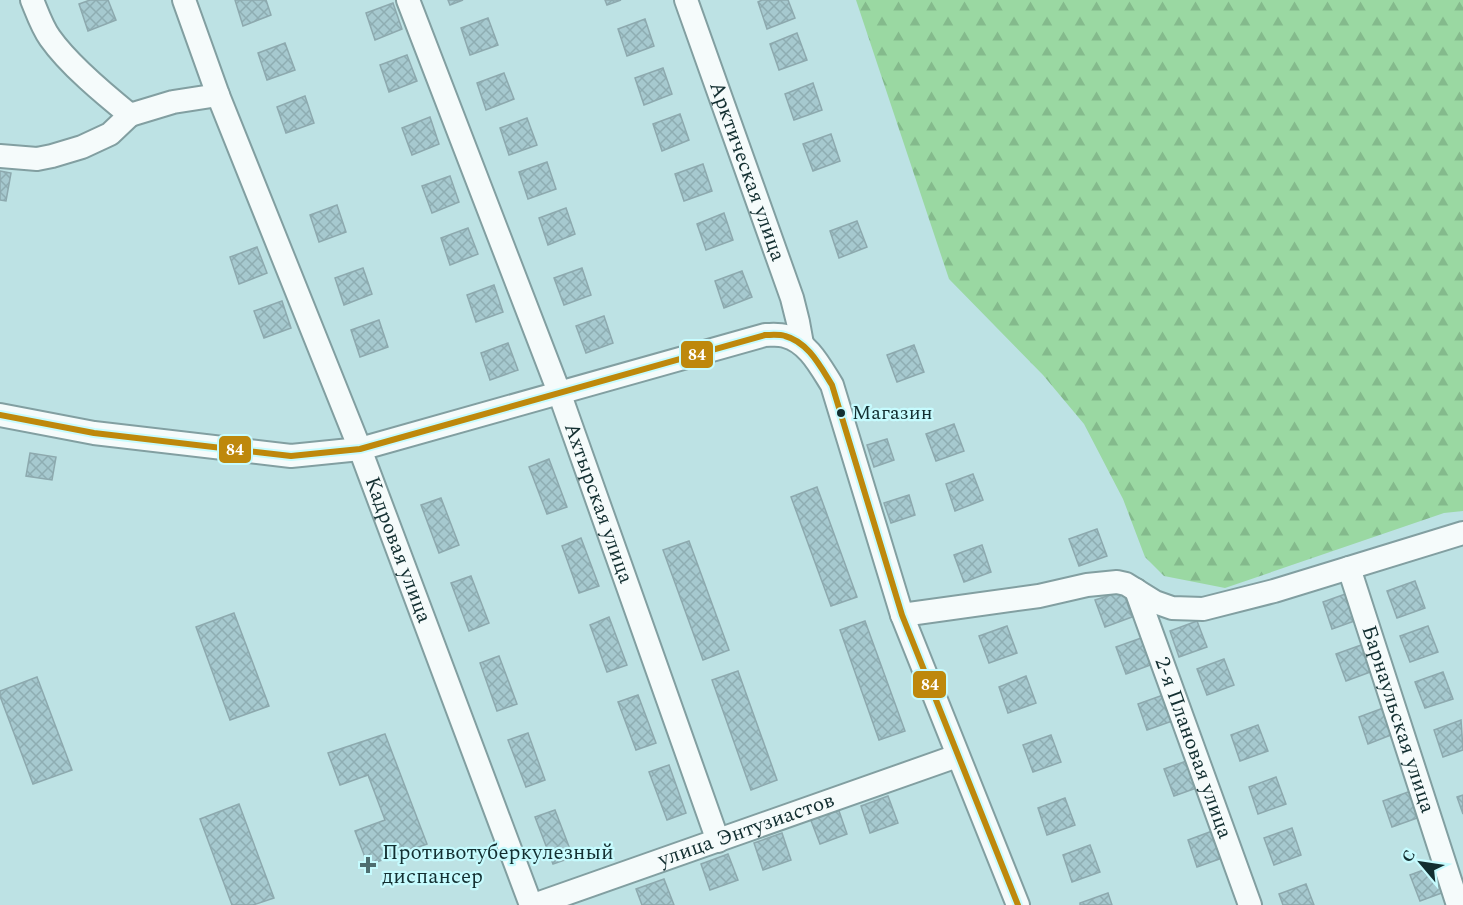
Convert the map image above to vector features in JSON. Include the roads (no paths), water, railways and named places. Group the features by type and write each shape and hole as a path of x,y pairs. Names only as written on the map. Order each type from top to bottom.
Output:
{"street":[{"path":"32,0 48,36 59,50 130,115"},
{"name":"Кадровая улица","path":"184,0 218,95 360,449 532,905"},
{"name":"Ахтырская улица","path":"408,0 559,392 718,841"},
{"name":"Арктическая улица","path":"686,0 792,298 802,344"},
{"path":"0,156 37,159 52,156 82,147 111,134 130,115 173,102 218,95"},
{"path":"0,415 94,433 291,456 360,449 765,335 784,335 802,344 818,362 832,385 902,615 1018,905"},
{"path":"902,615 1039,596 1109,583 1126,584 1155,602 1172,608 1203,609 1274,591 1463,533"},
{"name":"Барнаульская улица","path":"1349,568 1458,905"},
{"name":"2-я Плановая улица","path":"1136,590 1250,905"},
{"name":"улица Энтузиастов","path":"532,905 957,756"}],"place":[{"name":"Магазин","path":"841,413"},
{"name":"Противотуберкулезный диспансер","path":"368,865"}]}
